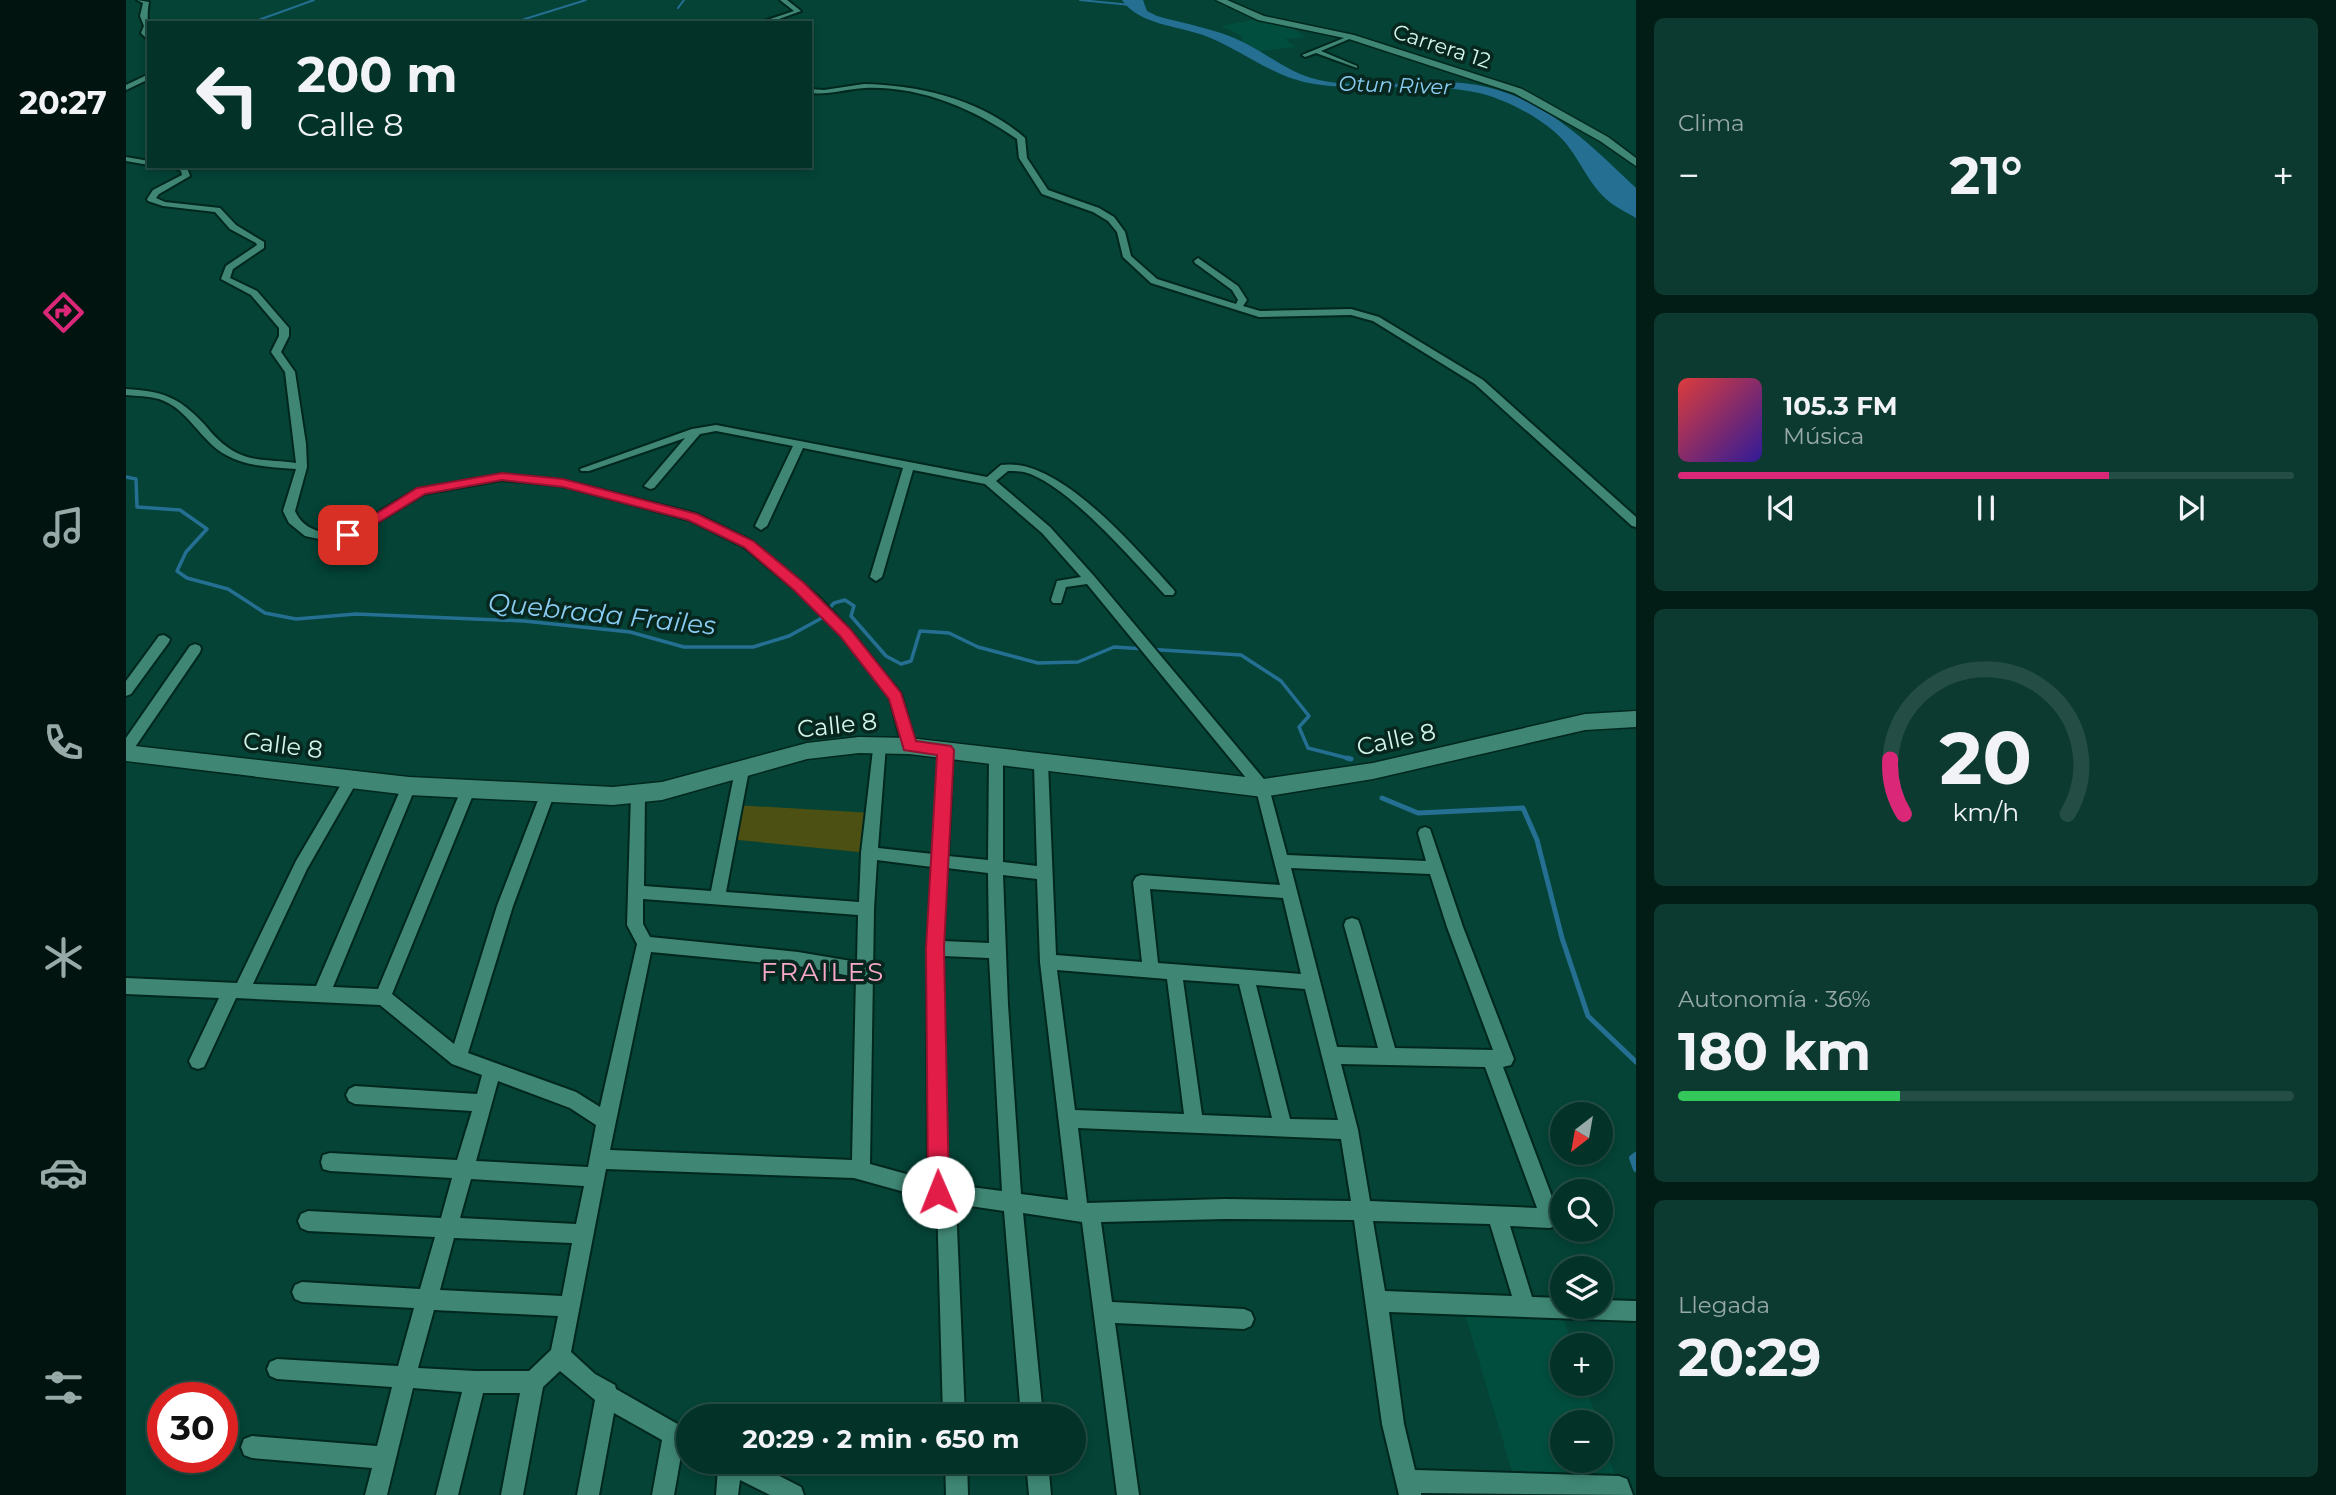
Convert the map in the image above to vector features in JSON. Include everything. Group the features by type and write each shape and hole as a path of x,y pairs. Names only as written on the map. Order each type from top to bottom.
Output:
{"street":[{"path":"140,0 146,2 143,16 147,26"},
{"path":"767,21 798,11 783,0"},
{"name":"Carrera 12","path":"1220,0 1261,18 1351,37 1518,91 1604,139 1636,163"},
{"path":"1305,55 1351,37"},
{"path":"1316,51 1354,66 1340,73"},
{"path":"126,88 147,77"},
{"path":"812,91 828,92 863,86 909,89 932,93 979,114 1021,138 1023,158 1045,192 1096,210 1111,219 1121,232 1128,257 1142,273 1167,286 1259,314 1351,312 1376,318 1479,382 1636,523"},
{"path":"126,159 147,163"},
{"path":"180,168 186,176 156,192 151,199 163,205 217,210 233,227 260,242 261,246 229,268 225,279 254,293 265,310 284,328 284,335 276,352 290,372 302,467 289,511 293,520 309,533 320,537 348,535 421,491 502,477 557,482 693,517 748,544 816,601 845,632 896,697 909,746"},
{"path":"1198,261 1235,288 1243,300 1238,307"},
{"path":"126,392 170,400 181,407 214,444 234,456 302,467"},
{"path":"585,469 697,431 716,428 989,481 1046,530 1090,579 1263,788 1309,982 1349,1130 1377,1301 1393,1424 1408,1488 1619,1487 1622,1495"},
{"path":"650,486 697,431"},
{"path":"761,526 800,443"},
{"path":"876,577 909,465"},
{"path":"989,481 994,471 1004,467 1018,468 1040,474 1069,491 1169,592"},
{"path":"1057,600 1061,579 1090,579"},
{"path":"126,691 164,639"},
{"path":"126,751 195,649"},
{"name":"Calle 8","path":"126,751 409,786 547,795 638,796 807,751 878,745 909,746 1041,764 1263,788 1373,771 1585,722 1636,719"},
{"path":"861,1171 866,909 878,745"},
{"path":"946,750 935,948 942,1193 953,1404"},
{"path":"996,758 993,866 997,951 1012,1203 1031,1404"},
{"path":"1041,764 1048,962 1067,1119 1103,1312 1128,1495"},
{"path":"717,898 742,770"},
{"path":"198,1061 301,866 351,780"},
{"path":"321,995 409,786"},
{"path":"383,997 468,790"},
{"path":"458,1058 505,906 547,795"},
{"path":"512,1495 533,1382 560,1356 606,1121 645,944 635,925 638,796"},
{"path":"1330,1055 1505,1059 1425,832"},
{"path":"869,853 1045,873"},
{"path":"1282,861 1436,868"},
{"path":"1151,970 1141,882 1288,892"},
{"path":"636,892 866,909"},
{"path":"1352,925 1389,1056"},
{"path":"645,944 798,959 864,971"},
{"path":"935,948 997,951"},
{"path":"1048,962 1309,982"},
{"path":"1174,971 1194,1123"},
{"path":"1245,976 1283,1127"},
{"path":"126,986 383,997 458,1058 576,1101 606,1121"},
{"path":"330,1163 861,1171 942,1193 1084,1213 1225,1209 1550,1218 1491,1059"},
{"path":"376,1495 446,1227 492,1071"},
{"path":"355,1095 483,1102"},
{"path":"1067,1119 1349,1130"},
{"path":"1497,1215 1525,1306"},
{"path":"308,1221 584,1234"},
{"path":"302,1292 569,1307"},
{"path":"1377,1301 1636,1311"},
{"path":"1103,1312 1244,1318"},
{"path":"560,1356 578,1375 676,1436"},
{"path":"277,1369 475,1382 533,1382"},
{"path":"447,1495 475,1382"},
{"path":"589,1495 607,1393"},
{"path":"252,1447 384,1458"},
{"path":"663,1495 676,1455"},
{"path":"727,1495 728,1474"},
{"path":"752,1474 793,1495"},
{"path":"956,1474 957,1495"},
{"path":"1038,1474 1040,1495"}],"shaded area":[{"path":"1261,18 1288,24 1305,37 1285,39 1296,47 1260,51 1242,41 1242,36 1222,26"},
{"path":"734,805 873,813 869,853 728,839"},
{"path":"1462,1304 1550,1308 1550,1319 1563,1319 1568,1333 1550,1333 1550,1396 1589,1396 1594,1410 1550,1410 1550,1473 1613,1473 1613,1469 1619,1487 1516,1485"}],"water":[{"name":"Otun River","path":"1122,0 1143,0 1147,11 1157,16 1233,37 1290,69 1319,80 1363,84 1468,84 1523,99 1570,128 1636,188 1636,218 1612,204 1599,192 1568,146 1555,132 1530,114 1503,101 1457,89 1309,83 1281,74 1203,35 1148,19 1129,8"}],"waterway":[{"path":"256,21 314,0"},
{"path":"518,21 586,0"},
{"path":"678,8 684,0"},
{"path":"1080,0 1131,5"},
{"name":"Quebrada Frailes","path":"126,477 136,479 137,507 180,510 207,529 186,552 177,571 187,578 228,589 265,613 296,619 356,614 524,621 630,632 684,647 753,647 789,636 820,619 834,603 845,600 854,606 851,616 886,656 901,664 911,661 920,631 949,633 978,647 1038,663 1078,662 1114,647 1241,655 1281,681 1309,716 1299,727 1308,748 1351,759 1347,758"},
{"name":"Quebrada Frailes","path":"1382,798 1418,813 1523,808 1537,840 1562,938 1588,1016 1636,1062"},
{"name":"Quebrada Frailes","path":"1636,1155 1632,1158 1636,1169"}],"district":[{"name":"FRAILES","path":"823,972"}],"route":[{"path":"348,535 400,501 421,491 483,478 502,477 563,483 693,517 727,532 748,544 816,601 845,632 896,697 909,746 946,750 935,948 938,1192"}]}
